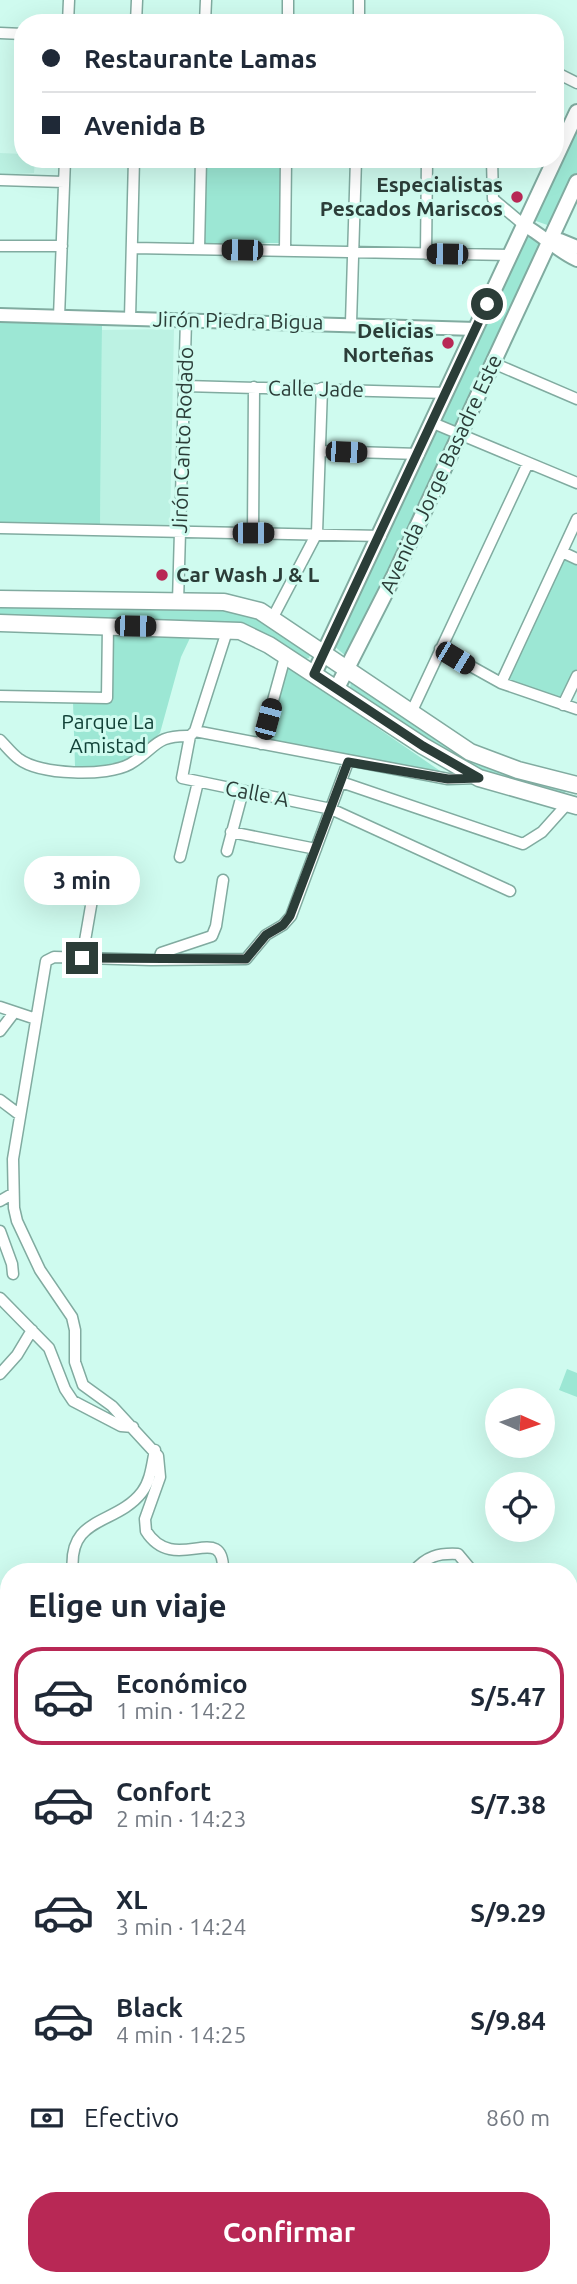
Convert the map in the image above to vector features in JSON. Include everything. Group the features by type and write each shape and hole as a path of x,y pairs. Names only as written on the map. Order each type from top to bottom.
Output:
{"main road":[{"name":"Avenida Jorge Basadre Este","path":"564,140 577,112"},
{"name":"Avenida Jorge Basadre Este","path":"314,674 381,536 551,168"},
{"name":"Avenida Jorge Basadre Este","path":"337,688 461,435 577,182"},
{"path":"0,599 224,603 273,617 470,752 518,770 574,784 573,805 479,778 423,746 337,688 253,637 228,628 0,623"}],"street":[{"path":"60,317 65,168"},
{"path":"130,318 134,168"},
{"path":"199,249 201,168"},
{"path":"285,250 286,168"},
{"path":"351,323 356,168"},
{"path":"426,254 427,168"},
{"path":"492,168 493,199 524,225 550,240 557,251 577,260"},
{"path":"0,180 64,182"},
{"path":"550,240 561,240 577,247"},
{"path":"0,246 62,246"},
{"path":"133,248 510,255"},
{"name":"Jirón Piedra Bigua","path":"0,315 351,323 476,329"},
{"name":"Jirón Canto Rodado","path":"178,602 186,320"},
{"path":"493,363 577,399"},
{"name":"Calle Jade","path":"185,386 447,393"},
{"path":"253,533 254,387"},
{"path":"273,617 317,533 321,388"},
{"path":"433,423 577,483"},
{"path":"321,451 419,454"},
{"path":"411,713 528,463"},
{"path":"501,683 577,519"},
{"path":"0,528 381,536"},
{"path":"562,552 577,559"},
{"path":"0,696 107,698 108,625"},
{"path":"192,733 228,628"},
{"path":"440,649 501,683 577,709"},
{"path":"261,744 285,657"},
{"path":"563,705 577,676"},
{"path":"0,740 19,760 38,766 101,774 129,764 164,737 192,733 448,779 479,778"},
{"name":"Calle A","path":"192,733 182,778 331,809 510,891"},
{"path":"224,1563 224,1558 213,1547 173,1551 161,1547 146,1531 145,1519 160,1478 160,1462 155,1450 133,1427 83,1385 75,1362 75,1330 72,1317 40,1270 17,1221 12,1194 13,1159 46,961 54,957 239,961 250,957 266,935 289,919 348,762"},
{"path":"180,858 198,782"},
{"path":"341,782 523,844 542,832 573,805"},
{"path":"227,851 243,791"},
{"path":"231,832 316,849"},
{"path":"159,960 161,953 212,936 223,880"},
{"path":"60,894 92,900 82,958"},
{"path":"0,1007 13,1014 36,1019"},
{"path":"0,1031 13,1014"},
{"path":"0,1100 20,1115"},
{"path":"0,1201 12,1194"},
{"path":"0,1231 13,1267 13,1275"},
{"path":"0,1298 49,1348 65,1389 73,1401 121,1426 133,1427"},
{"path":"0,1374 17,1355 32,1330"},
{"path":"72,1563 71,1551 77,1538 141,1494 149,1478 155,1450"},
{"path":"421,1563 440,1553 458,1554 466,1563"}],"shaded area":[{"path":"0,153 14,154 14,168 34,168 34,173 0,175"},
{"path":"174,329 170,526 100,525 102,330"}],"green space":[{"path":"577,125 577,175 553,227 536,221 535,216 557,168 564,168 564,153"},
{"path":"207,168 282,168 280,243 205,243"},
{"path":"527,233 546,243 460,429 438,420"},
{"path":"0,322 102,326 100,528 0,526"},
{"path":"435,429 455,437 347,657 334,646"},
{"path":"564,557 577,562 577,669 561,703 505,684"},
{"path":"0,603 222,607 251,613 312,649 309,658 301,660 254,633 0,619"},
{"name":"Parque La Amistad","path":"113,636 190,638 181,657 160,733 135,757 109,768 75,766 73,702 113,701"},
{"path":"286,665 446,775 265,741"},
{"path":"351,680 425,727 567,788 564,796 467,767 350,689"},
{"path":"567,1369 577,1373 577,1397 559,1390"}],"place":[{"name":"Especialistas Pescados Mariscos","path":"517,197"},
{"name":"Delicias Norteñas","path":"448,343"},
{"name":"Car Wash J & L","path":"162,575"}],"route":[{"path":"82,958 239,961 250,957 266,935 289,919 348,762 448,779 479,778 445,760 314,674 381,536 487,304"}]}
